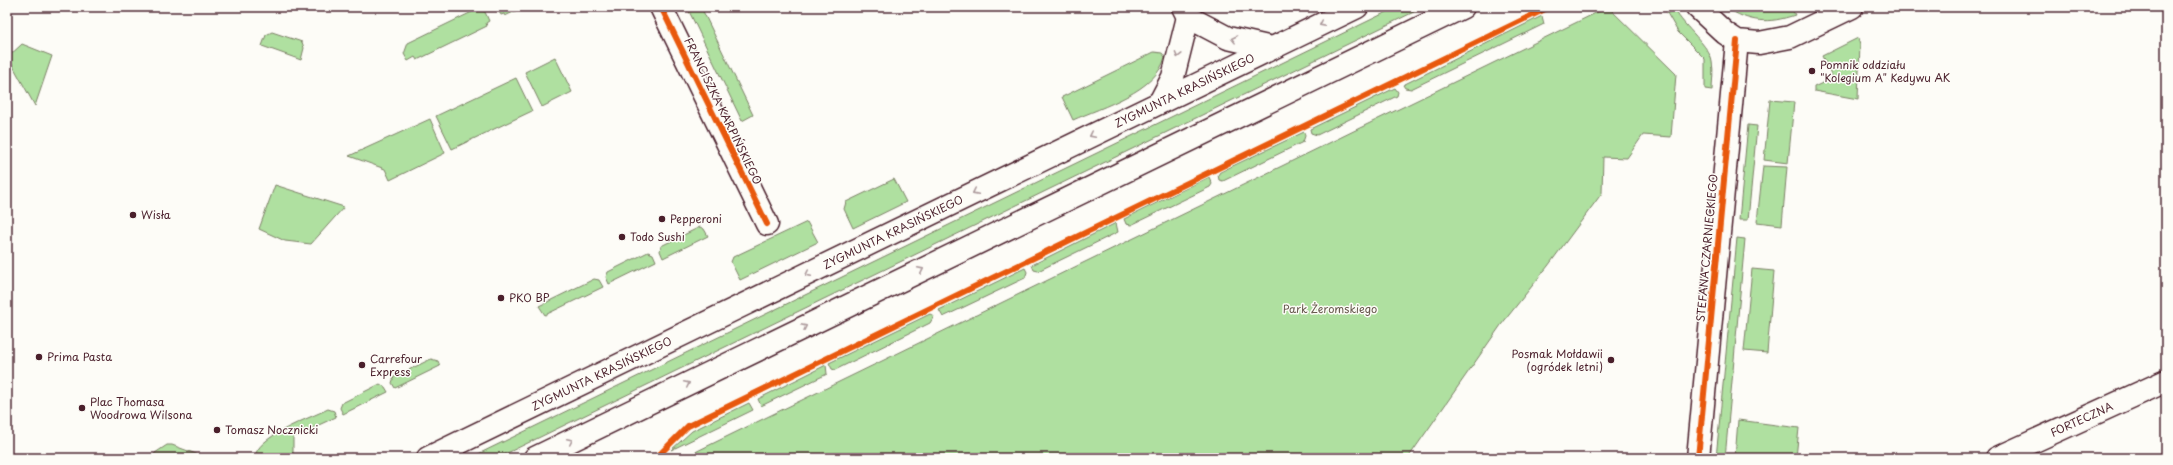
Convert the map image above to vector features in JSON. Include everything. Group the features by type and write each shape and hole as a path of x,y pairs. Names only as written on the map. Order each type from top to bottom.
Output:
{"main road":[{"name":"FRANCISZKA KARPIŃSKIEGO","path":"661,7 767,224"},
{"name":"ZYGMUNTA KRASIŃSKIEGO","path":"428,458 1358,7"},
{"path":"535,458 1463,7"},
{"path":"1697,7 1725,33 1737,41 1759,43 1790,37 1852,7"},
{"path":"1160,102 1173,77 1186,12 1228,38 1272,48"},
{"name":"STEFANA CZARNIECKIEGO","path":"1698,458 1737,41"},
{"name":"FORTECZNA","path":"1997,458 2166,381"}],"green space":[{"path":"496,7 524,7 505,16 504,14 501,15"},
{"path":"687,7 701,7 753,115 742,121"},
{"path":"1397,7 1424,7 497,458 470,458"},
{"name":"Park Żeromskiego","path":"1608,7 1676,74 1671,137 1643,135 1627,158 1603,157 1602,193 1548,266 1501,325 1408,458 683,458"},
{"path":"1725,7 1791,7 1795,15 1776,20 1759,20 1743,16"},
{"path":"478,9 485,12 489,21 486,23 487,26 417,60 415,57 408,61 404,54 408,43"},
{"path":"1675,10 1684,23 1702,43 1710,56 1713,69 1712,90 1705,89 1705,59 1678,32 1667,13"},
{"path":"1542,16 1544,24 1411,89 1405,88 1403,85"},
{"path":"272,32 302,42 304,48 301,60 262,46 266,35"},
{"path":"1858,38 1860,44 1858,99 1814,91 1814,87 1833,78 1822,56"},
{"path":"22,44 52,56 35,106 8,57"},
{"path":"1154,52 1162,53 1165,57 1160,69 1151,79 1127,96 1073,120 1062,97"},
{"path":"555,57 572,92 542,107 525,72"},
{"path":"516,78 532,111 452,149 436,116"},
{"path":"1395,88 1398,92 1397,96 1317,135 1311,133 1310,129"},
{"path":"1770,100 1794,102 1788,163 1764,160"},
{"path":"430,119 445,153 390,180 385,169 349,156"},
{"path":"1748,125 1757,126 1748,220 1739,220"},
{"path":"1304,132 1305,136 1303,142 1223,181 1219,180 1218,175 1220,172"},
{"path":"1763,166 1787,167 1782,225 1757,222"},
{"path":"1209,177 1212,184 1210,187 1131,225 1126,224 1124,219"},
{"path":"894,179 906,202 853,228 844,209 846,202"},
{"path":"275,185 344,207 311,244 285,241 259,229"},
{"path":"807,222 818,242 740,280 731,262 733,257"},
{"path":"1116,223 1118,232 1038,271 1034,270 1032,265"},
{"path":"700,227 704,229 708,236 663,258 660,251 661,246"},
{"path":"1737,238 1745,239 1725,458 1716,458"},
{"path":"648,252 653,254 656,261 609,284 606,277 608,272"},
{"path":"1025,268 1027,272 1025,278 943,317 939,310"},
{"path":"1752,269 1774,271 1767,353 1744,351"},
{"path":"594,279 599,280 603,287 545,315 539,306"},
{"path":"930,314 934,316 930,323 835,370 832,369 829,363"},
{"path":"431,359 438,361 440,366 395,388 392,383 394,377"},
{"path":"826,365 827,374 761,406 758,399"},
{"path":"380,384 385,387 388,392 343,414 340,408 342,403"},
{"path":"749,403 753,410 671,450 692,431"},
{"path":"328,409 334,411 336,417 293,437 293,458 255,458 257,450 273,436"},
{"path":"1738,420 1799,428 1796,458 1735,458"},
{"path":"167,445 172,445 207,458 153,458 155,453"}],"cycle path":[{"path":"661,7 767,224"},
{"path":"656,458 688,426 1549,7"},
{"path":"1698,458 1737,41"}],"place":[{"name":"Pomnik oddziału \"Kolegium A\" Kedywu AK","path":"1812,71"},
{"name":"Wisła","path":"133,215"},
{"name":"Pepperoni","path":"662,219"},
{"name":"Todo Sushi","path":"622,237"},
{"name":"PKO BP","path":"501,298"},
{"name":"Prima Pasta","path":"39,357"},
{"name":"Posmak Mołdawii (ogródek letni)","path":"1611,360"},
{"name":"Carrefour Express","path":"362,365"},
{"name":"Plac Thomasa Woodrowa Wilsona","path":"82,408"},
{"name":"Tomasz Nocznicki","path":"217,430"}]}
